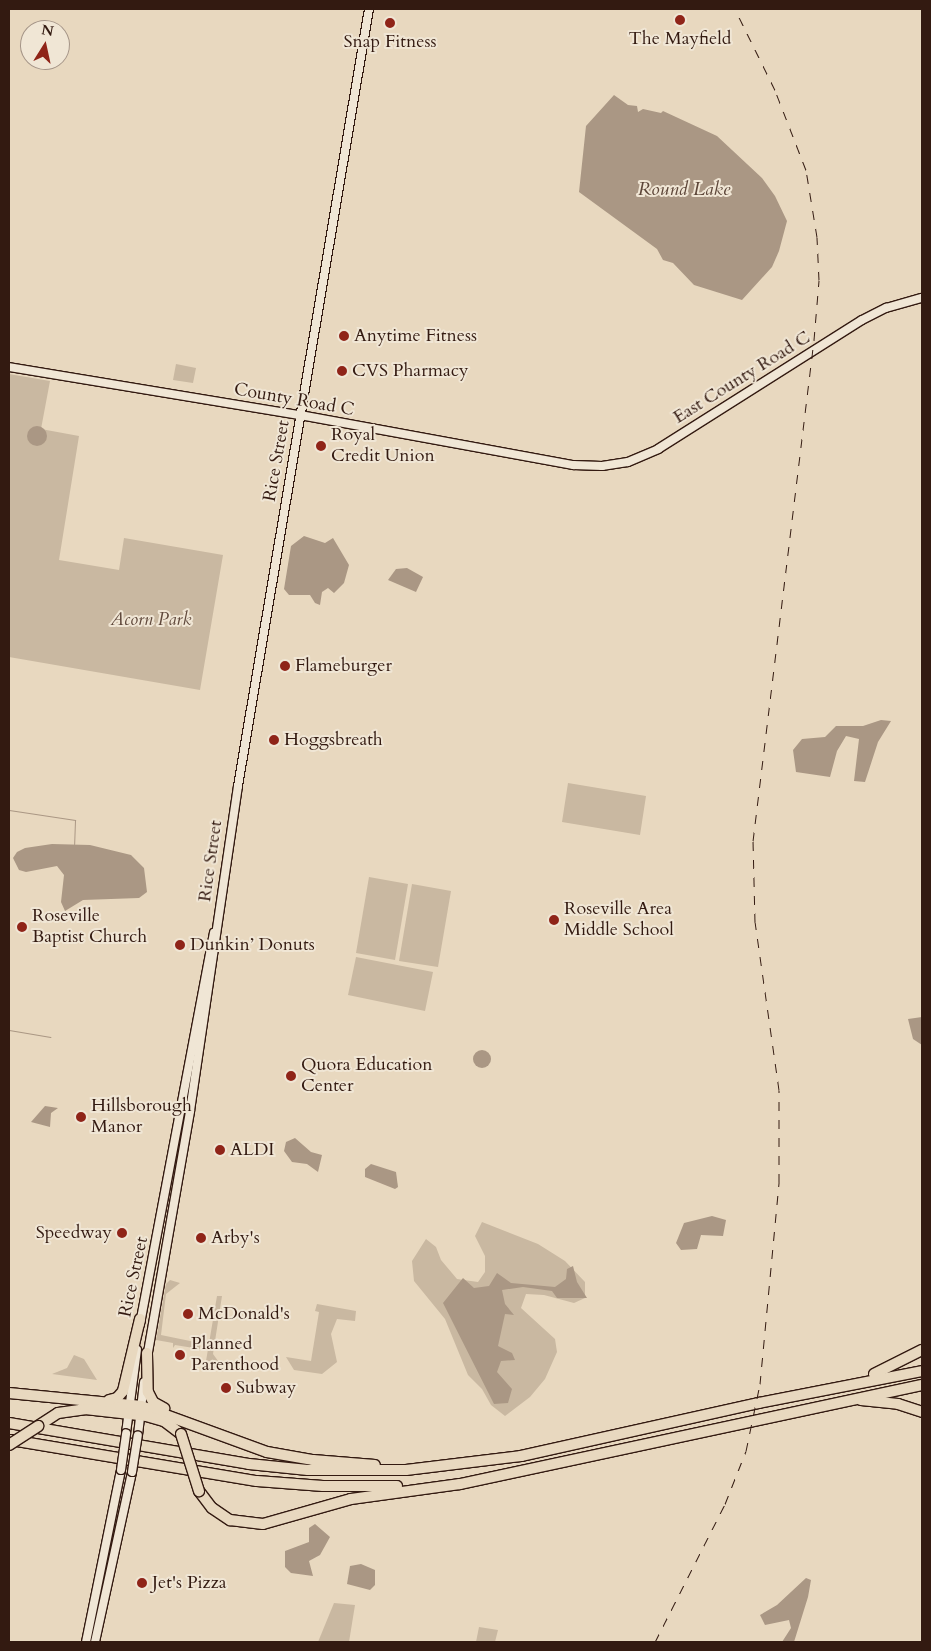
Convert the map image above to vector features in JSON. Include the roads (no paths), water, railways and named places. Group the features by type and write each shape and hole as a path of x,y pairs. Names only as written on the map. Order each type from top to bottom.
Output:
{"highway":[{"path":"108,1401 117,1398 123,1391 140,1319"},
{"path":"809,1392 884,1370 922,1350"},
{"path":"147,1353 148,1392 153,1402 194,1424 253,1448 295,1458 436,1468"},
{"path":"9,1423 284,1468 361,1471 436,1468 521,1456 809,1392 922,1371"},
{"path":"141,1410 164,1421 181,1434 199,1491 220,1515 252,1525 282,1520 351,1499 460,1484 818,1405 922,1385"},
{"path":"9,1394 108,1401 194,1424"},
{"path":"818,1405 874,1400 922,1412"},
{"path":"9,1444 58,1413 83,1409 129,1408"},
{"path":"9,1439 228,1478 301,1485 412,1485 512,1471"}],"main road":[{"name":"Rice Street","path":"95,1642 132,1472 147,1353 190,1111 218,919 300,415 369,9"},
{"name":"East County Road C","path":"573,465 609,466 643,456 862,320 886,308 922,298"},
{"name":"County Road C","path":"9,367 300,415 573,465"},
{"name":"Rice Street","path":"86,1642 121,1470 140,1319 176,1142 202,979 218,919"}],"water":[{"name":"Round Lake","path":"614,95 628,105 637,106 638,112 643,109 661,113 663,111 717,136 762,178 775,196 787,221 779,251 772,267 742,300 694,285 673,263 663,260 657,249 579,192 586,126"},
{"path":"37,426 44,429 47,436 44,443 37,446 30,443 27,436 30,429"},
{"path":"304,536 325,543 333,538 349,565 344,583 334,593 328,588 322,592 320,605 315,603 310,595 289,595 284,589 291,546"},
{"path":"407,568 423,577 416,592 388,580 396,569"},
{"path":"881,720 891,721 878,742 865,782 854,781 859,739 846,736 837,751 830,777 796,772 793,750 802,739 825,737 836,726 863,726"},
{"path":"52,844 90,845 131,855 144,868 147,892 139,898 83,900 65,911 61,902 64,875 57,866 26,872 19,870 13,858 17,852 25,848"},
{"path":"922,1017 922,1045 913,1039 908,1019"},
{"path":"478,1050 486,1050 491,1055 489,1066 478,1068 473,1063 473,1055"},
{"path":"45,1106 58,1108 51,1113 50,1127 31,1122"},
{"path":"295,1138 311,1152 322,1155 318,1172 307,1164 292,1162 284,1151 286,1142"},
{"path":"371,1164 396,1172 398,1187 395,1189 365,1177 365,1169"},
{"path":"712,1216 726,1220 723,1236 701,1235 697,1249 681,1250 676,1243 684,1223"},
{"path":"573,1266 577,1282 587,1298 557,1298 552,1291 523,1287 502,1290 505,1304 514,1315 505,1314 498,1346 512,1353 515,1360 501,1361 497,1372 512,1389 508,1403 494,1404 443,1303 463,1278 474,1288 489,1286 497,1273 511,1283 555,1287 566,1279 567,1269"},
{"path":"315,1524 330,1537 320,1555 309,1561 313,1576 291,1573 285,1567 285,1551 309,1542 309,1528"},
{"path":"361,1564 375,1570 375,1585 370,1590 347,1584 350,1566"},
{"path":"806,1578 811,1580 808,1597 794,1642 782,1642 791,1628 789,1620 765,1625 760,1615 777,1605"}],"waterway":[{"path":"9,810 75,820 74,844"},
{"path":"9,1030 50,1037"}],"railway":[{"path":"655,1642 725,1504 746,1451 760,1384 779,1182 779,1090 755,922 753,841 814,340 819,280 817,237 806,170 775,90 735,9"}],"place":[{"name":"The Mayfield","path":"680,20"},
{"name":"Snap Fitness","path":"390,23"},
{"name":"Anytime Fitness","path":"344,336"},
{"name":"CVS Pharmacy","path":"342,371"},
{"name":"Royal Credit Union","path":"321,446"},
{"name":"Flameburger","path":"285,666"},
{"name":"Hoggsbreath","path":"274,740"},
{"name":"Roseville Area Middle School","path":"554,920"},
{"name":"Roseville Baptist Church","path":"22,927"},
{"name":"Dunkin’ Donuts","path":"180,945"},
{"name":"Quora Education Center","path":"291,1076"},
{"name":"Hillsborough Manor","path":"81,1117"},
{"name":"ALDI","path":"220,1150"},
{"name":"Speedway","path":"122,1233"},
{"name":"Arby's","path":"201,1238"},
{"name":"McDonald's","path":"188,1314"},
{"name":"Planned Parenthood","path":"180,1355"},
{"name":"Subway","path":"226,1388"},
{"name":"Jet's Pizza","path":"142,1583"}],"park label":[{"name":"Acorn Park","path":"151,620"}]}
